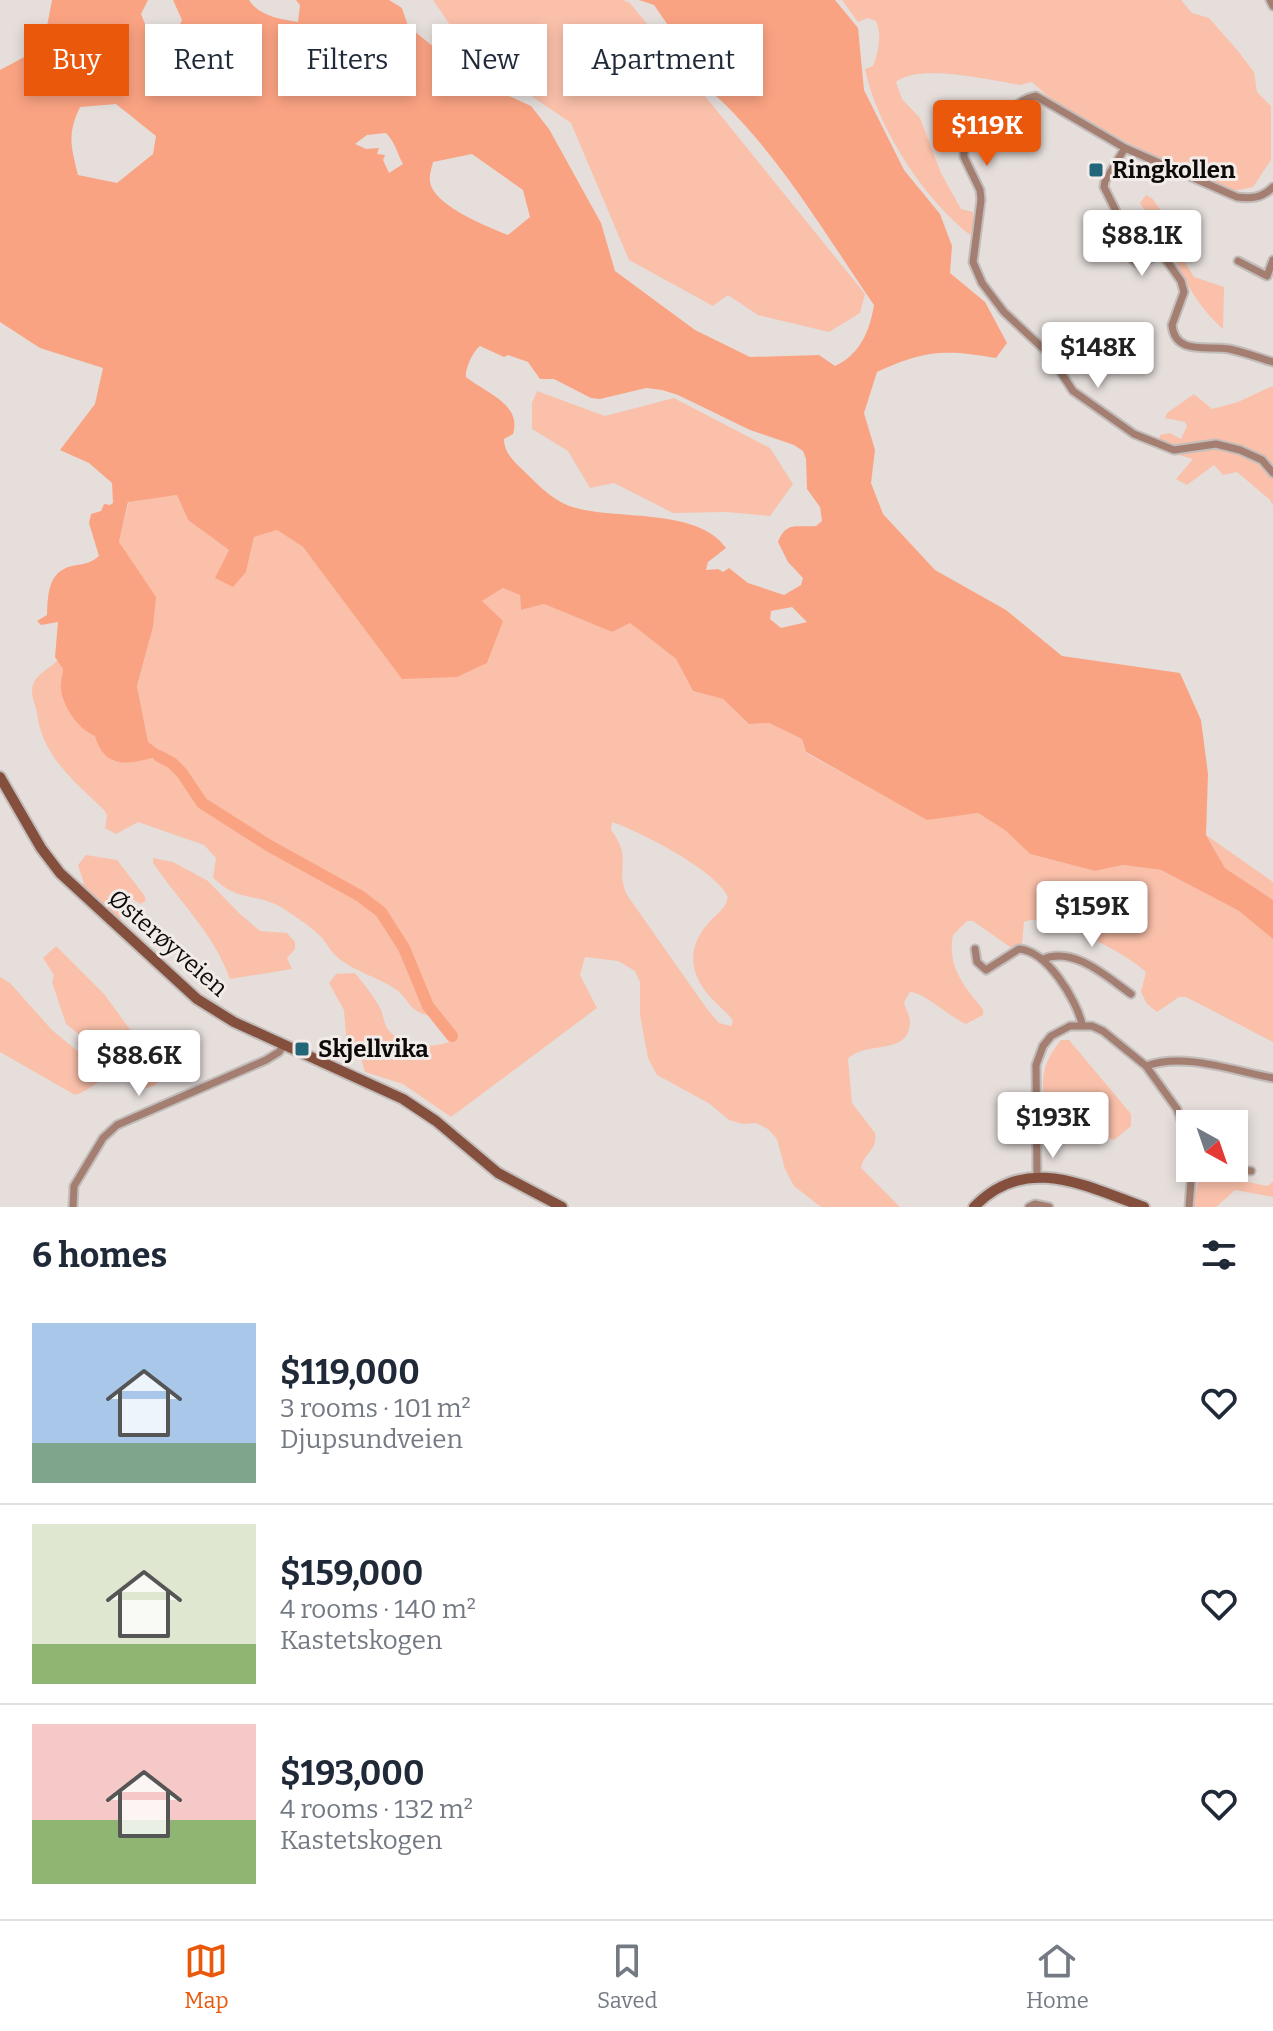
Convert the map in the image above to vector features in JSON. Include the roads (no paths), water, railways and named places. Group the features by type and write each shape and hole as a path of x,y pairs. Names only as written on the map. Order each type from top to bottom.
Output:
{"main road":[{"name":"Østerøyveien","path":"0,777 41,848 77,890 197,999 222,1016 283,1046 403,1099 436,1121 498,1173 562,1207"},
{"path":"974,1207 1001,1186 1037,1176 1070,1181 1144,1207"}],"street":[{"path":"1270,0 1273,6"},
{"path":"1273,187 1250,199 1237,197 1125,148 1036,96 1016,105 1008,118 992,129 970,123 964,137 964,157 980,190 973,262 982,283 1004,312 1048,353 1073,391 1134,434 1174,450 1216,444 1240,450 1262,460 1273,473"},
{"path":"1125,148 1104,187 1116,211 1116,224 1133,260 1143,263 1162,254 1181,281 1184,299 1172,320 1176,338 1190,348 1228,349 1273,362"},
{"path":"1238,261 1270,278 1273,262"},
{"path":"975,949 977,962 986,970 1019,949 1036,953 1074,999 1082,1024"},
{"path":"1043,959 1054,955 1088,964 1131,994"},
{"path":"1037,1176 1036,1065 1051,1036 1070,1026 1082,1024 1103,1031 1146,1066 1177,1110"},
{"path":"74,1205 74,1186 103,1138 117,1125 266,1060 283,1046"},
{"path":"1146,1066 1160,1061 1187,1063 1273,1078"},
{"path":"1189,1207 1191,1182"},
{"path":"1029,1207 1035,1204 1049,1207"}],"waterway":[{"path":"159,756 182,773 202,803 268,845 360,896 381,912 404,948 428,1006 452,1036"}],"place":[{"name":"Ringkollen","path":"1096,170"},
{"name":"Skjellvika","path":"302,1049"}]}
